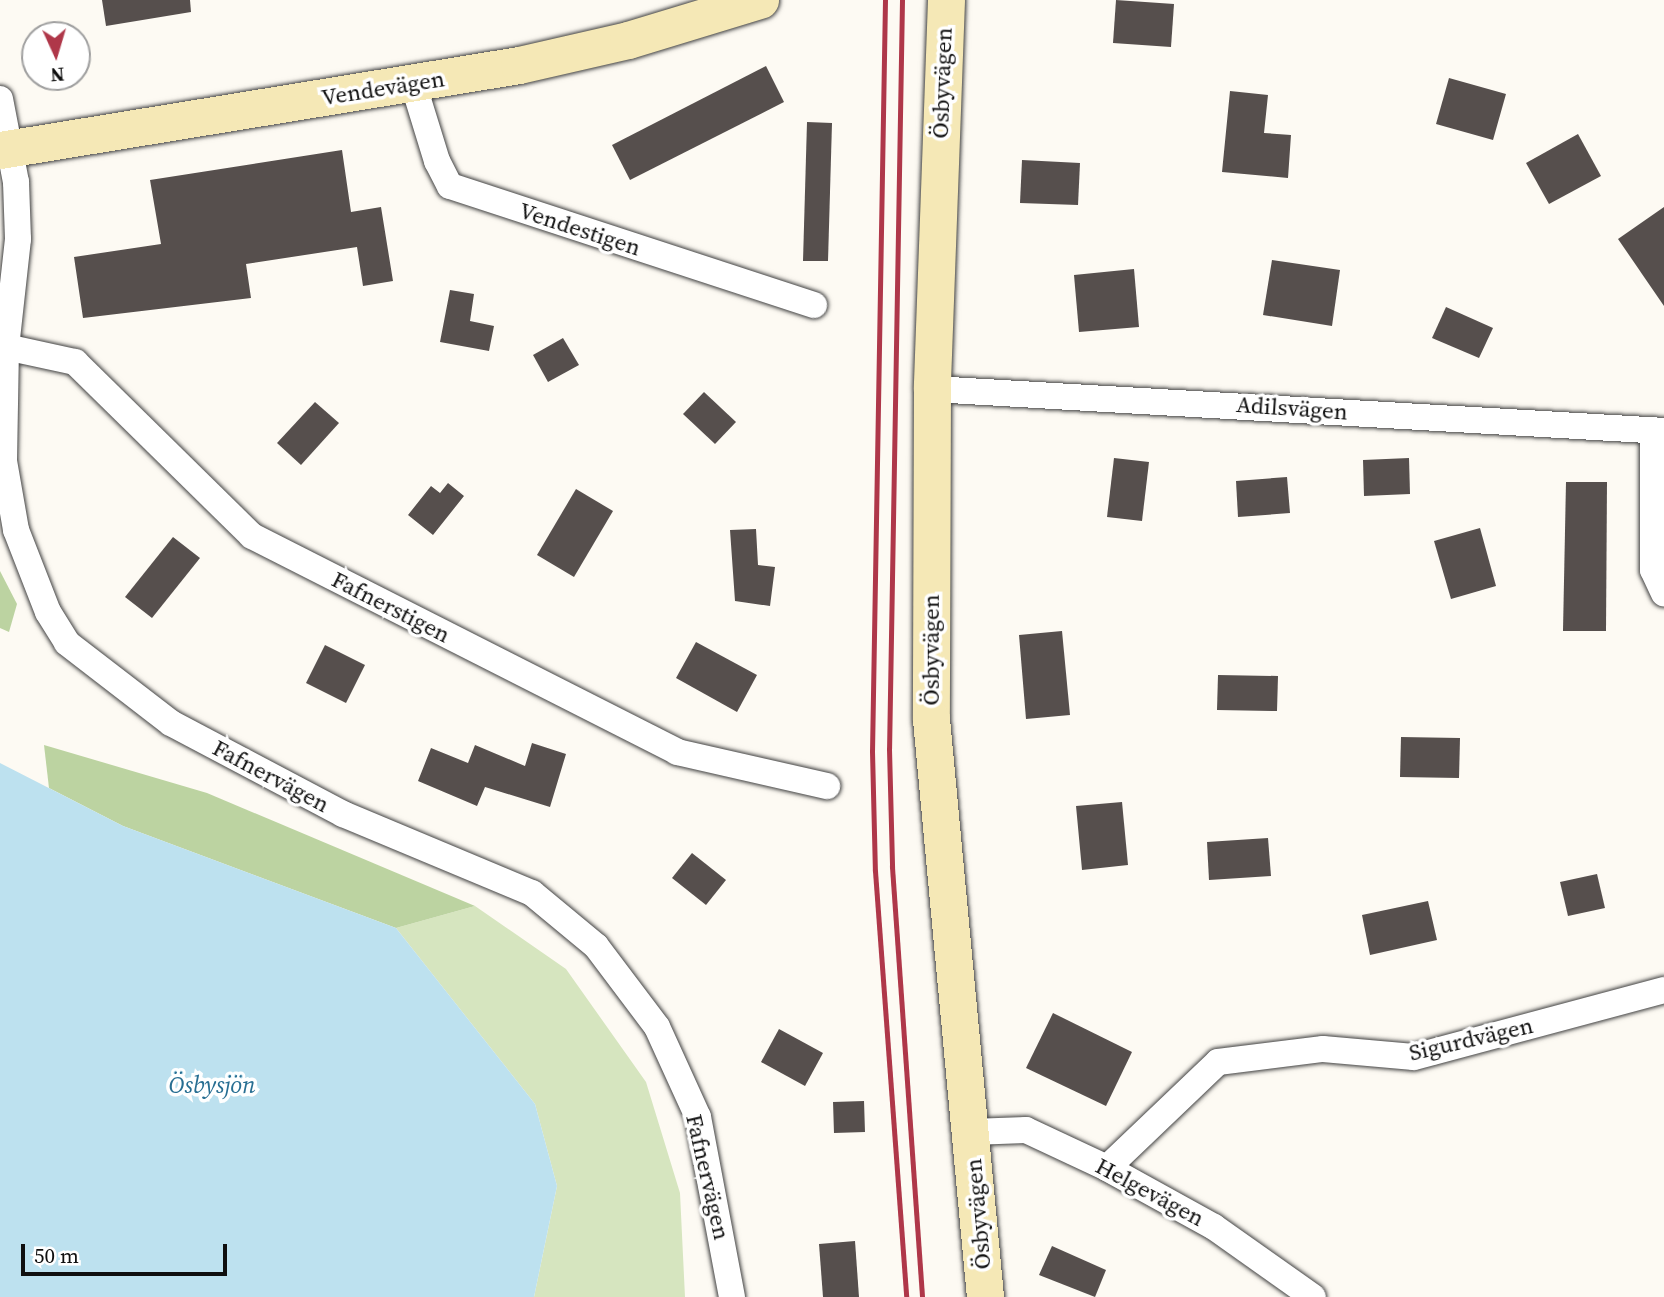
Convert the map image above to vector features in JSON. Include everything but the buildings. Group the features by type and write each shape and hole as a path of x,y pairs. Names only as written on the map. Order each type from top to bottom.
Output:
{"street":[{"name":"Vendevägen","path":"4,149 413,83 628,40 760,0"},
{"name":"Ösbyvägen","path":"946,0 932,389 931,719 985,1297"},
{"name":"Vendestigen","path":"413,83 437,161 450,186 814,305"},
{"name":"Fafnervägen","path":"0,99 4,149 16,182 18,242 6,347 4,461 16,530 48,612 67,643 171,723 343,814 532,893 596,946 657,1027 698,1118 732,1297"},
{"name":"Fafnerstigen","path":"6,347 75,362 252,536 677,752 827,786"},
{"name":"Adilsvägen","path":"932,389 1658,430 1653,570 1664,594"},
{"name":"Sigurdvägen","path":"1107,1168 1218,1062 1324,1049 1414,1057 1664,990"},
{"name":"Helgevägen","path":"971,1132 1026,1130 1107,1168 1214,1227 1313,1297"}],"green space":[{"path":"0,571 17,604 9,632 0,628"},
{"path":"44,745 207,793 475,906 396,928 123,826 49,788"},
{"path":"475,906 566,969 646,1082 680,1193 685,1297 534,1297 557,1186 535,1104 396,928"}],"water":[{"name":"Ösbysjön","path":"0,763 123,826 396,928 535,1104 557,1186 534,1297 0,1297"}],"railway":[{"path":"885,0 872,751 875,871 906,1297"},
{"path":"902,0 889,749 892,867 922,1297"}]}
